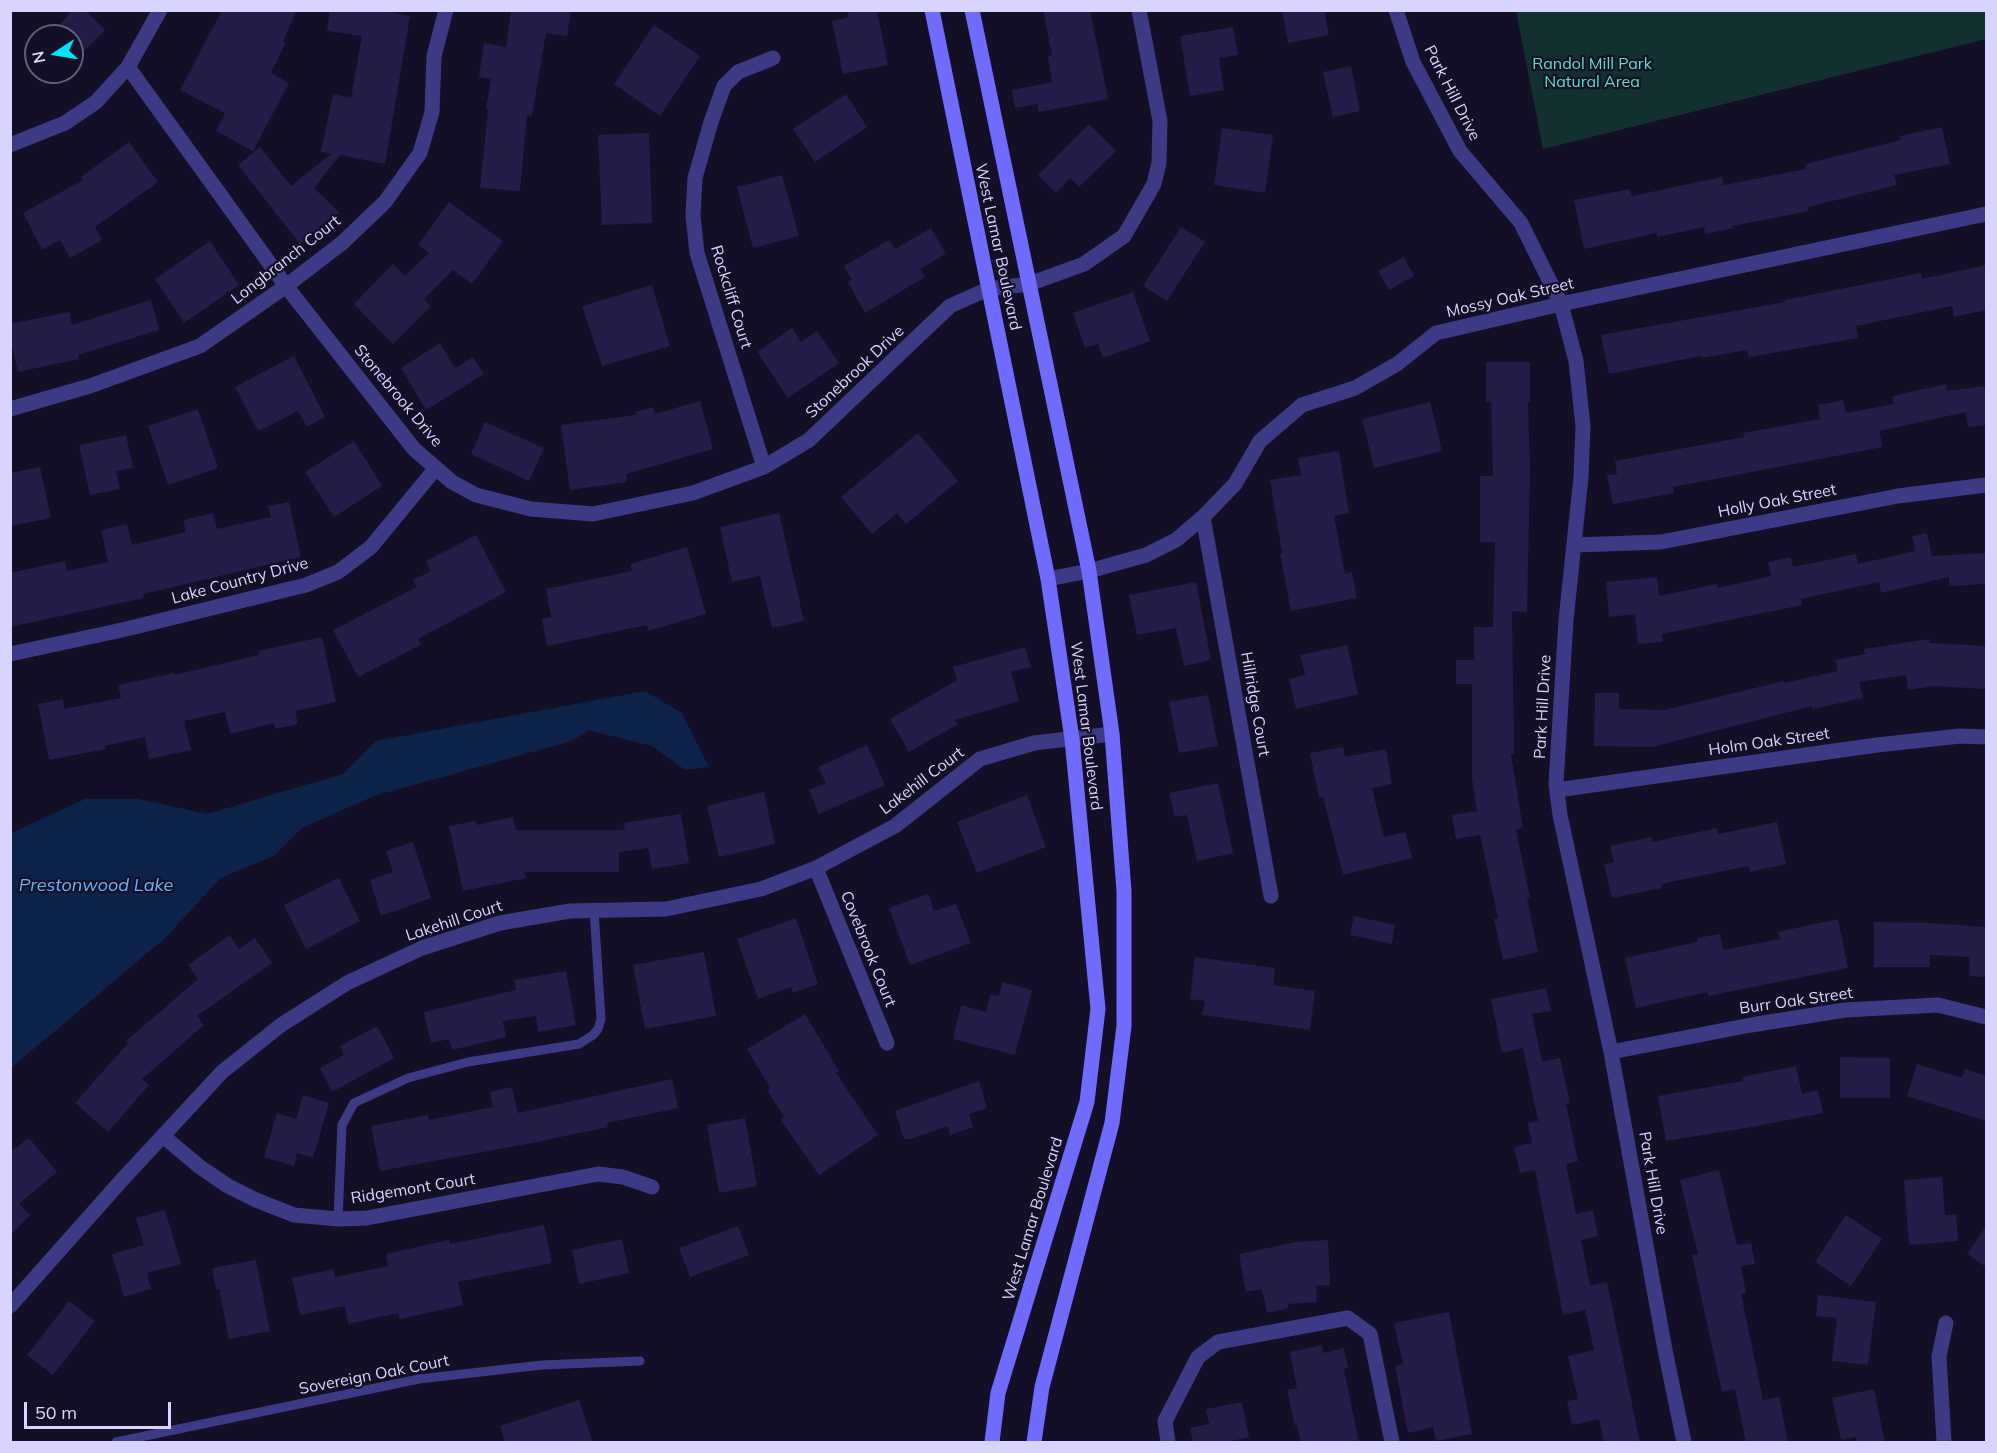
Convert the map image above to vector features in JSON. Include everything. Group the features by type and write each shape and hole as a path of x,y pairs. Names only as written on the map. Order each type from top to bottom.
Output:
{"main road":[{"name":"West Lamar Boulevard","path":"932,10 1048,579 1072,739 1098,1009 1087,1102 998,1393 992,1443"},
{"name":"West Lamar Boulevard","path":"972,10 1089,572 1112,734 1124,891 1122,1036 1112,1123 1042,1387 1034,1443"}],"street":[{"path":"10,145 65,123 96,102 128,67 160,10"},
{"name":"Longbranch Court","path":"10,409 90,386 200,346 286,286 342,243 385,201 420,153 432,112 434,56 446,10"},
{"name":"Stonebrook Drive","path":"128,67 286,286 414,449 452,482 476,495 531,510 594,514 693,493 764,467 809,440 950,306 988,290 1029,284 1084,264 1124,236 1154,184 1159,163 1160,121 1139,10"},
{"name":"Park Hill Drive","path":"1396,10 1413,62 1460,152 1521,223 1561,304 1576,361 1583,426 1581,477 1566,620 1557,790 1560,815 1611,1052 1684,1443"},
{"name":"Rockcliff Court","path":"764,467 697,254 693,216 695,178 724,86 738,72 773,58"},
{"name":"Mossy Oak Street","path":"1048,579 1089,572 1146,555 1176,540 1203,517 1235,484 1260,441 1302,405 1355,388 1397,364 1436,333 1561,304 1986,214"},
{"name":"Lake Country Drive","path":"10,654 122,630 306,585 338,572 371,547 436,468"},
{"name":"Holly Oak Street","path":"1574,544 1661,542 1898,496 1986,485"},
{"name":"Hillridge Court","path":"1203,517 1271,896"},
{"name":"Lakehill Court","path":"10,1306 222,1072 281,1025 347,983 422,948 500,922 570,911 666,909 761,889 816,868 895,826 980,759 1034,743 1112,734"},
{"name":"Holm Oak Street","path":"1557,790 1877,745 1960,736 1986,737"},
{"name":"Covebrook Court","path":"816,868 887,1043"},
{"name":"Burr Oak Street","path":"1611,1052 1751,1024 1845,1010 1938,1005 1986,1017"},
{"name":"Ridgemont Court","path":"163,1136 200,1167 228,1186 294,1215 367,1218 598,1174 623,1177 652,1187"},
{"path":"1168,1443 1165,1421 1198,1357 1218,1342 1348,1318 1370,1335 1392,1443"},
{"path":"1944,1443 1939,1356 1946,1323"}],"lane":[{"path":"338,1218 342,1125 354,1102 408,1078 468,1062 579,1044 598,1029 601,1018 594,910"},
{"name":"Sovereign Oak Court","path":"116,1443 419,1379 542,1365 640,1361"}],"green space":[{"name":"Randol Mill Park Natural Area","path":"1516,11 1986,11 1986,39 1543,149"}],"water":[{"name":"Prestonwood Lake","path":"645,691 682,713 709,767 685,770 652,746 588,730 572,741 374,796 302,828 274,856 221,878 163,940 11,1068 11,833 85,799 139,799 207,814 343,774 376,741"}],"building":[{"path":"73,10 85,10 105,30 84,52 84,24 60,24"},
{"path":"222,10 297,10 283,41 286,42 271,73 289,83 253,151 216,131 225,113 180,90"},
{"path":"330,10 378,10 410,16 385,164 340,155 314,188 340,213 300,244 238,165 260,147 291,186 331,154 321,152 333,94 351,98 362,36 327,31"},
{"path":"511,10 571,10 567,36 546,33 532,116 527,115 520,191 480,188 488,109 486,109 491,79 479,77 484,43 506,47"},
{"path":"847,10 877,10 888,65 843,74 832,21 849,17"},
{"path":"1043,10 1090,10 1108,99 1039,112 1037,104 1015,108 1012,90 1052,82 1048,56 1052,55"},
{"path":"1282,10 1324,10 1329,35 1288,43"},
{"path":"654,25 700,56 660,116 614,84"},
{"path":"1233,27 1238,55 1219,58 1224,90 1190,96 1180,36"},
{"path":"1351,66 1360,111 1333,117 1323,72"},
{"path":"846,94 867,127 815,162 793,129"},
{"path":"1089,124 1116,151 1079,187 1070,178 1056,193 1038,175"},
{"path":"1942,127 1950,164 1894,175 1897,185 1808,207 1809,211 1732,226 1733,228 1705,234 1704,227 1657,237 1657,233 1584,249 1574,200 1630,189 1632,196 1722,177 1724,185 1806,169 1805,164 1901,140 1900,136"},
{"path":"1222,128 1273,135 1265,193 1214,185"},
{"path":"649,133 652,223 602,225 598,135"},
{"path":"129,142 158,182 95,227 102,240 70,258 60,240 42,250 23,213 83,180 81,177"},
{"path":"782,175 799,236 753,248 737,187"},
{"path":"449,202 503,241 472,284 453,270 424,299 431,306 393,344 354,304 393,264 405,276 429,253 418,245"},
{"path":"1181,227 1205,242 1167,301 1143,286"},
{"path":"931,228 946,254 920,269 925,277 865,313 848,282 852,280 844,266 889,240 895,249"},
{"path":"210,241 239,285 184,323 155,279"},
{"path":"1404,257 1414,276 1389,290 1378,271"},
{"path":"1986,265 1986,310 1954,317 1952,306 1856,326 1858,338 1749,357 1747,350 1702,358 1701,356 1609,374 1601,335 1785,302 1785,300 1921,273 1922,279"},
{"path":"652,285 670,346 602,366 582,306"},
{"path":"1133,292 1150,341 1103,358 1098,344 1085,348 1073,313"},
{"path":"151,300 159,330 78,355 79,359 18,372 10,338 10,324 69,312 72,325"},
{"path":"792,328 801,342 817,331 839,363 788,398 757,352"},
{"path":"440,343 455,368 473,357 484,374 426,410 401,368"},
{"path":"294,356 325,417 307,427 298,411 274,423 272,420 273,424 258,431 235,387"},
{"path":"1486,362 1530,362 1527,612 1512,611 1514,754 1511,754 1523,828 1516,830 1530,897 1527,898 1538,952 1503,960 1494,919 1498,918 1480,835 1456,839 1452,815 1477,811 1472,779 1472,684 1456,684 1456,660 1474,660 1474,627 1493,627 1495,542 1480,542 1480,476 1493,476 1491,402 1486,402"},
{"path":"1946,384 1947,391 1986,386 1986,425 1968,427 1966,412 1879,431 1883,447 1673,487 1674,493 1613,504 1607,475 1617,474 1615,461 1744,437 1743,433 1820,419 1818,405 1843,400 1846,413 1894,404 1892,396"},
{"path":"700,401 713,449 626,474 627,482 570,490 561,425 636,415 635,412 653,407 655,414"},
{"path":"1430,402 1442,451 1374,468 1362,419"},
{"path":"198,409 218,468 168,485 148,426"},
{"path":"485,422 544,448 529,481 471,454"},
{"path":"918,433 958,481 906,524 897,513 872,534 841,497"},
{"path":"126,435 133,468 116,471 120,489 90,495 79,445"},
{"path":"354,441 382,486 334,517 305,472"},
{"path":"1339,451 1349,513 1334,516 1345,574 1352,572 1357,598 1291,611 1280,554 1282,553 1270,480 1301,475 1298,458"},
{"path":"40,467 51,518 10,526 10,473"},
{"path":"289,502 301,557 143,594 144,598 10,627 10,573 65,561 67,571 108,562 101,530 127,524 132,545 186,532 183,520 213,513 217,529 271,517 268,506"},
{"path":"779,513 804,621 772,628 760,576 732,582 720,527"},
{"path":"1927,533 1932,556 1986,553 1986,584 1949,586 1949,577 1881,593 1879,582 1801,599 1802,605 1662,634 1663,642 1638,644 1635,614 1609,617 1606,582 1657,577 1659,596 1717,584 1718,588 1771,576 1768,562 1791,557 1793,567 1856,554 1858,564 1915,551 1912,536"},
{"path":"476,535 506,592 418,639 421,645 358,677 333,630 417,587 413,580 431,571 426,561"},
{"path":"687,547 706,614 648,631 647,625 547,646 542,619 551,617 546,589 632,571 630,564"},
{"path":"1196,582 1211,660 1184,666 1176,628 1137,635 1129,595"},
{"path":"322,637 336,702 295,711 298,724 275,729 274,723 230,734 225,712 184,721 191,750 149,759 145,737 105,746 106,749 49,760 38,704 63,699 64,709 121,698 118,685 174,673 174,675 259,655 258,651"},
{"path":"1929,639 1930,643 1986,646 1986,689 1934,686 1908,690 1906,675 1859,682 1863,698 1812,709 1812,706 1652,747 1594,746 1595,693 1619,693 1619,709 1664,710 1784,681 1784,683 1838,671 1835,660 1865,654 1864,649"},
{"path":"1347,645 1358,694 1296,709 1289,679 1305,675 1300,655"},
{"path":"1025,647 1031,667 1011,672 1019,701 955,720 958,724 909,752 890,719 957,680 953,667"},
{"path":"1208,695 1218,746 1179,753 1169,702"},
{"path":"867,745 885,785 819,814 809,790 826,783 818,767"},
{"path":"1343,747 1345,757 1386,749 1392,784 1372,788 1384,837 1405,832 1412,858 1343,875 1323,797 1319,798 1310,753"},
{"path":"1218,783 1233,853 1197,861 1187,815 1175,817 1169,793"},
{"path":"764,792 775,844 719,857 707,806"},
{"path":"1027,795 1046,847 977,873 957,822"},
{"path":"681,814 689,863 652,869 648,848 619,852 619,872 524,872 526,878 463,891 449,826 476,821 477,825 513,817 516,830 625,830 623,823"},
{"path":"1777,822 1786,864 1750,872 1748,866 1661,884 1662,888 1612,898 1604,864 1614,862 1610,846 1651,837 1652,842 1717,828 1718,834"},
{"path":"413,842 431,898 381,916 370,880 393,872 386,851"},
{"path":"339,878 360,921 306,949 284,905"},
{"path":"928,894 934,911 956,904 971,943 910,965 889,908"},
{"path":"1354,916 1395,925 1392,944 1350,935"},
{"path":"796,918 818,984 793,993 791,987 758,999 737,939"},
{"path":"1838,919 1848,968 1708,996 1707,992 1636,1008 1625,958 1697,942 1697,938 1720,934 1723,950 1780,939 1778,932"},
{"path":"1874,922 1986,927 1986,977 1969,976 1970,957 1930,955 1930,967 1874,967"},
{"path":"230,935 239,949 255,938 272,963 197,1016 204,1025 142,1079 149,1085 108,1132 75,1103 128,1043 126,1041 198,979 188,965"},
{"path":"704,952 716,1016 645,1029 633,965"},
{"path":"1195,957 1275,968 1273,985 1315,991 1310,1030 1202,1015 1205,1001 1190,999"},
{"path":"566,971 576,1025 538,1032 536,1016 503,1021 506,1037 452,1050 449,1039 431,1043 424,1012 516,990 514,980"},
{"path":"1002,982 1032,990 1015,1055 953,1039 961,1005 986,1012 990,994 999,996"},
{"path":"1546,988 1551,1011 1532,1014 1542,1062 1560,1058 1570,1103 1566,1104 1578,1161 1566,1164 1576,1214 1593,1210 1598,1236 1581,1240 1590,1286 1607,1282 1640,1443 1604,1443 1599,1419 1572,1425 1567,1401 1578,1399 1568,1356 1594,1350 1585,1310 1563,1315 1535,1170 1520,1173 1514,1147 1532,1143 1528,1123 1538,1121 1523,1048 1502,1053 1491,999"},
{"path":"805,1014 839,1071 836,1073 878,1135 819,1175 780,1119 784,1117 767,1090 770,1088 747,1049"},
{"path":"377,1026 394,1058 332,1092 320,1068 344,1055 340,1046"},
{"path":"1840,1057 1890,1058 1890,1098 1840,1098"},
{"path":"1917,1064 1962,1078 1965,1069 1986,1076 1986,1121 1907,1096"},
{"path":"1796,1066 1802,1094 1818,1090 1823,1113 1666,1141 1658,1096 1743,1081 1742,1077"},
{"path":"672,1079 678,1108 607,1123 608,1127 380,1171 371,1126 428,1115 429,1120 493,1107 490,1092 512,1087 518,1113"},
{"path":"979,1081 987,1108 969,1114 973,1127 950,1135 948,1126 911,1139 904,1139 895,1111"},
{"path":"303,1095 329,1103 313,1158 297,1153 294,1166 264,1157 277,1113 296,1119"},
{"path":"745,1118 757,1186 719,1193 707,1125"},
{"path":"29,1138 57,1172 19,1204 30,1215 10,1236 10,1152"},
{"path":"1719,1170 1737,1245 1751,1243 1755,1264 1741,1266 1746,1293 1741,1294 1763,1400 1779,1397 1788,1443 1746,1443 1735,1389 1722,1392 1692,1255 1698,1254 1680,1180"},
{"path":"1942,1177 1945,1215 1956,1214 1958,1241 1909,1245 1904,1180"},
{"path":"165,1210 181,1264 147,1273 151,1289 124,1297 112,1254 144,1245 136,1218"},
{"path":"1846,1215 1882,1239 1851,1286 1815,1262"},
{"path":"544,1225 552,1263 458,1282 463,1305 400,1319 398,1313 348,1324 345,1306 300,1315 292,1278 334,1269 335,1277 388,1266 386,1254 449,1240 450,1244"},
{"path":"738,1226 749,1255 690,1277 679,1248"},
{"path":"1986,1226 1986,1267 1967,1254"},
{"path":"622,1239 629,1273 579,1284 572,1250"},
{"path":"1328,1240 1330,1285 1316,1286 1317,1302 1288,1304 1289,1308 1267,1313 1262,1289 1246,1292 1239,1254 1296,1242"},
{"path":"256,1260 270,1331 229,1339 219,1289 216,1289 212,1268"},
{"path":"1818,1295 1876,1302 1868,1365 1832,1361 1837,1318 1816,1316"},
{"path":"69,1301 95,1321 53,1375 27,1355"},
{"path":"1449,1312 1472,1434 1436,1441 1433,1427 1408,1433 1395,1366 1403,1364 1394,1323"},
{"path":"1322,1345 1323,1353 1344,1348 1348,1368 1344,1369 1359,1443 1301,1443 1287,1390 1297,1388 1290,1352"},
{"path":"1874,1389 1885,1443 1857,1443 1856,1437 1841,1440 1832,1398"},
{"path":"579,1400 593,1443 505,1443 500,1426"},
{"path":"1242,1402 1249,1437 1223,1443 1193,1443 1190,1428 1209,1424 1206,1409"}]}
